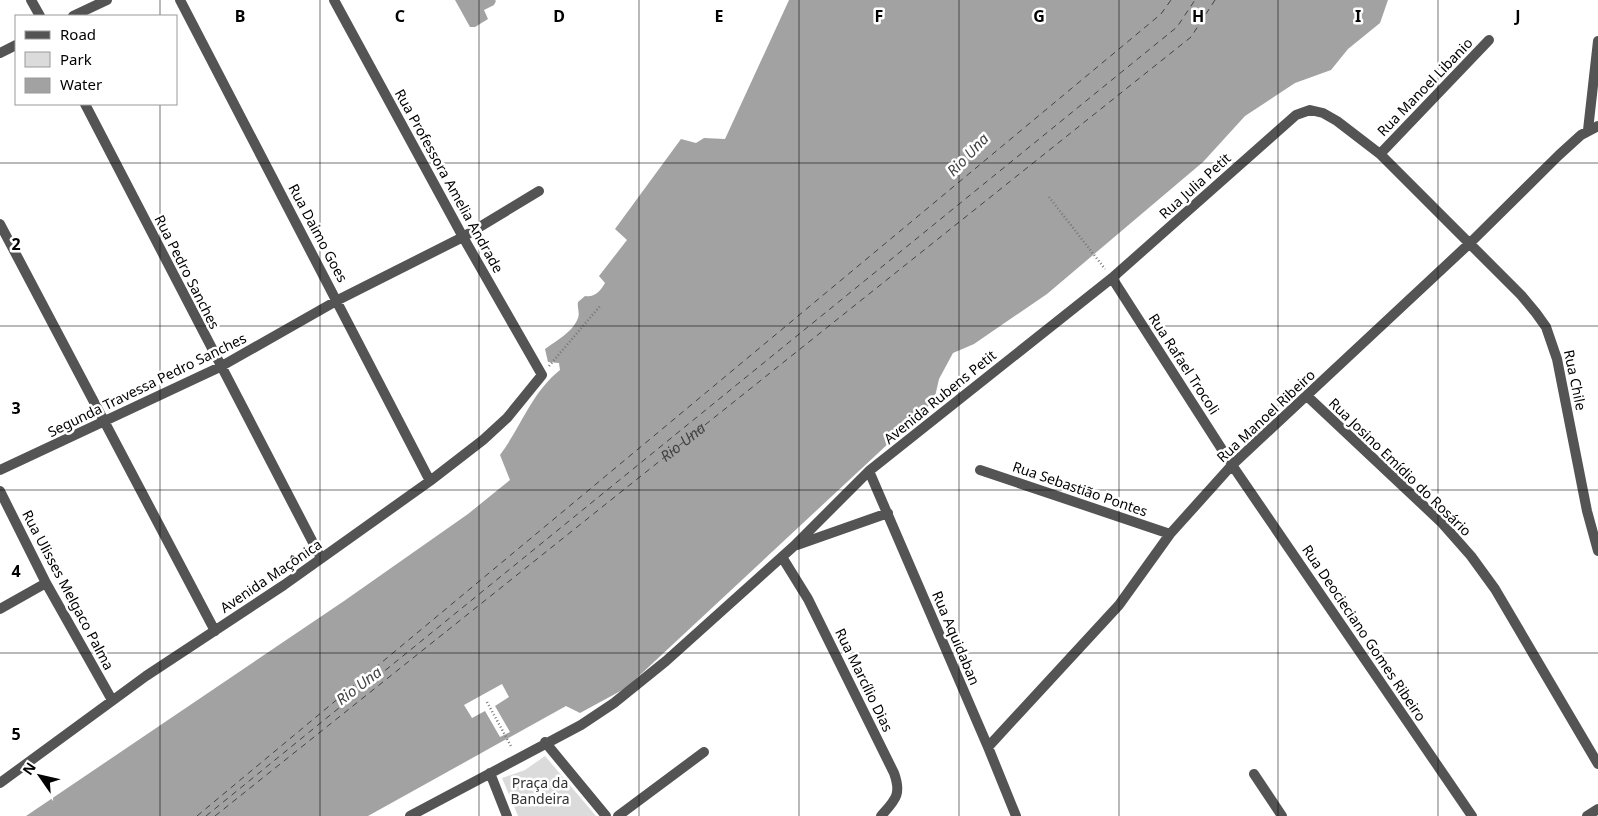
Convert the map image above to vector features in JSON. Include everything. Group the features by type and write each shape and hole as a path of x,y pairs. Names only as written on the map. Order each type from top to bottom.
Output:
{"street":[{"path":"31,0 39,15"},
{"path":"75,15 107,0"},
{"name":"Rua Daimo Goes","path":"180,0 338,300 430,481"},
{"name":"Rua Professora Amelia Andrade","path":"334,0 463,237 542,375"},
{"name":"Rua Manoel Libanio","path":"1380,154 1489,40"},
{"path":"1593,128 1598,41"},
{"path":"0,53 15,46"},
{"name":"Rua Pedro Sanches","path":"86,105 220,367 321,558"},
{"name":"Rua Chile","path":"1296,115 1310,110 1324,113 1338,121 1380,154 1521,295 1541,320 1551,339 1587,511 1598,551"},
{"name":"Rua Julia Petit","path":"1112,278 1296,115"},
{"name":"Rua Manoel Ribeiro","path":"988,747 1119,605 1170,534 1232,465 1470,243 1559,155 1593,128"},
{"name":"Segunda Travessa Pedro Sanches","path":"0,470 220,367 338,300 463,237 539,191"},
{"path":"0,224 215,630"},
{"name":"Rua Rafael Trocoli","path":"1112,278 1232,465"},
{"name":"Avenida Rubens Petit","path":"545,742 581,725 622,697 666,662 794,546 870,472 1112,278"},
{"name":"Avenida Maçônica","path":"0,783 112,700 321,558 430,481 483,440 507,418 542,375"},
{"name":"Rua Josino Emídio do Rosário","path":"1307,396 1441,522 1471,556 1495,589 1598,764"},
{"name":"Rua Deocieciano Gomes Ribeiro","path":"1232,465 1472,816"},
{"name":"Rua Sebastião Pontes","path":"980,470 1170,534"},
{"name":"Rua Aquidaban","path":"870,472 1016,816"},
{"name":"Rua Ulisses Melgaco Palma","path":"0,492 46,583 112,700"},
{"name":"Avenida Rubens Petit","path":"794,546 888,513"},
{"name":"Rua Marcílio Dias","path":"782,557 808,600 897,779 899,785 897,796 881,816"},
{"path":"0,609 46,583"},
{"path":"410,816 545,742 606,816"},
{"path":"618,816 704,752"},
{"path":"490,773 507,816"},
{"path":"1254,774 1282,816"},
{"path":"1587,816 1598,809"}],"path":[{"path":"1049,197 1112,278"},
{"path":"542,375 601,305"},
{"path":"486,702 518,758"}],"green space":[{"name":"Praça da Bandeira","path":"545,756 596,816 518,816 502,778 525,770"}],"water":[{"path":"455,0 496,1 494,5 484,10 488,19 475,27 470,27"},
{"name":"Rio Una","path":"789,0 1388,0 1380,23 1348,49 1331,70 1295,83 1245,116 1203,162 1047,294 974,344 953,353 939,379 934,401 626,688 580,713 566,706 368,816 26,816 344,601 468,514 510,480 500,455 534,399 560,370 559,363 548,362 545,349 564,336 576,323 579,316 578,302 585,296 595,295 600,291 605,283 599,276 627,240 615,229 681,139 696,143 704,138 725,139"}],"pier":[{"path":"502,684 509,697 495,706 510,732 500,737 485,711 472,718 464,705"}],"ferry route":[{"path":"197,816 1161,14 1171,0"},
{"path":"206,816 1177,27 1195,0"},
{"path":"215,816 1191,37 1215,0"}]}
